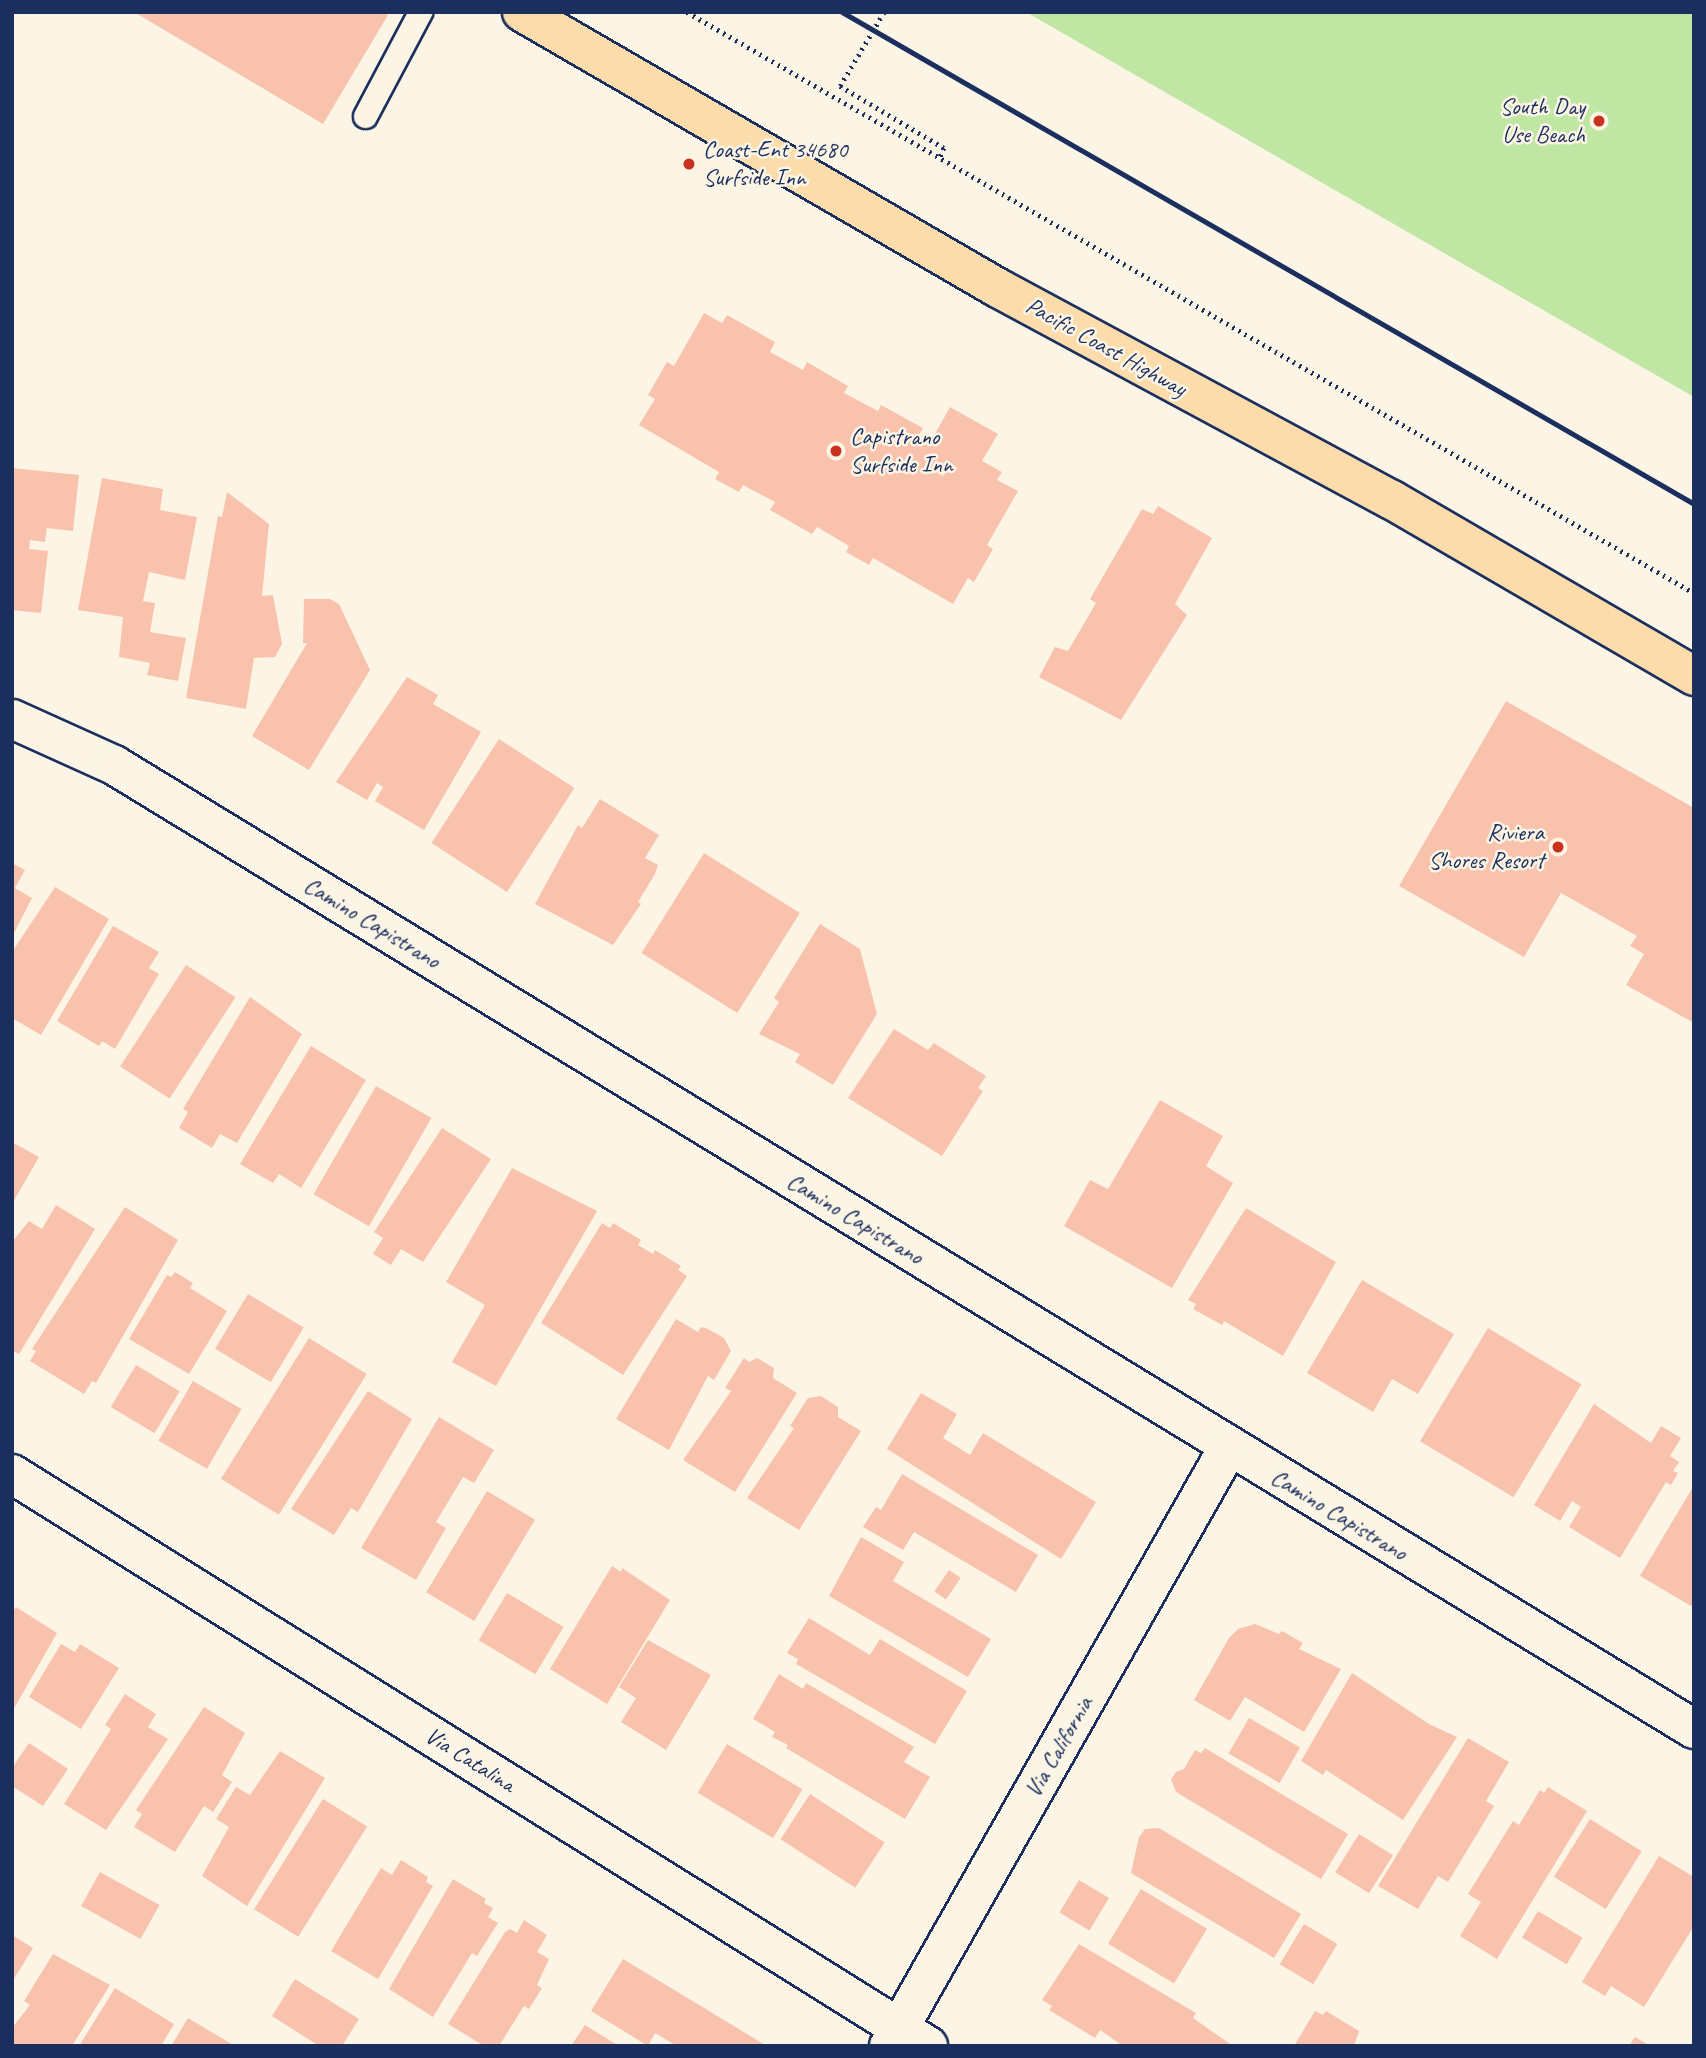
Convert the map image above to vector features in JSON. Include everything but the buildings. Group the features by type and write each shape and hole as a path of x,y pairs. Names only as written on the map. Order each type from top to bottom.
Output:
{"main road":[{"name":"Pacific Coast Highway","path":"522,12 998,288 1392,500 1694,676"},
{"name":"Camino Capistrano","path":"12,719 114,765 1228,1448 1694,1729"},
{"name":"Via California","path":"905,2040 1228,1448"},
{"name":"Via Catalina","path":"12,1474 905,2040"}],"lane":[{"path":"365,116 420,12"}],"path":[{"path":"687,12 1694,593"},
{"path":"884,12 840,86 944,148 940,158"}],"green space":[{"path":"1026,12 1694,12 1694,397"}],"railway":[{"path":"842,12 1694,504"}],"place":[{"name":"South Day Use Beach","path":"1599,121"},
{"name":"Coast-Ent 34680 Surfside Inn","path":"689,164"},
{"name":"Capistrano Surfside Inn","path":"836,451"},
{"name":"Riviera Shores Resort","path":"1558,847"}]}
